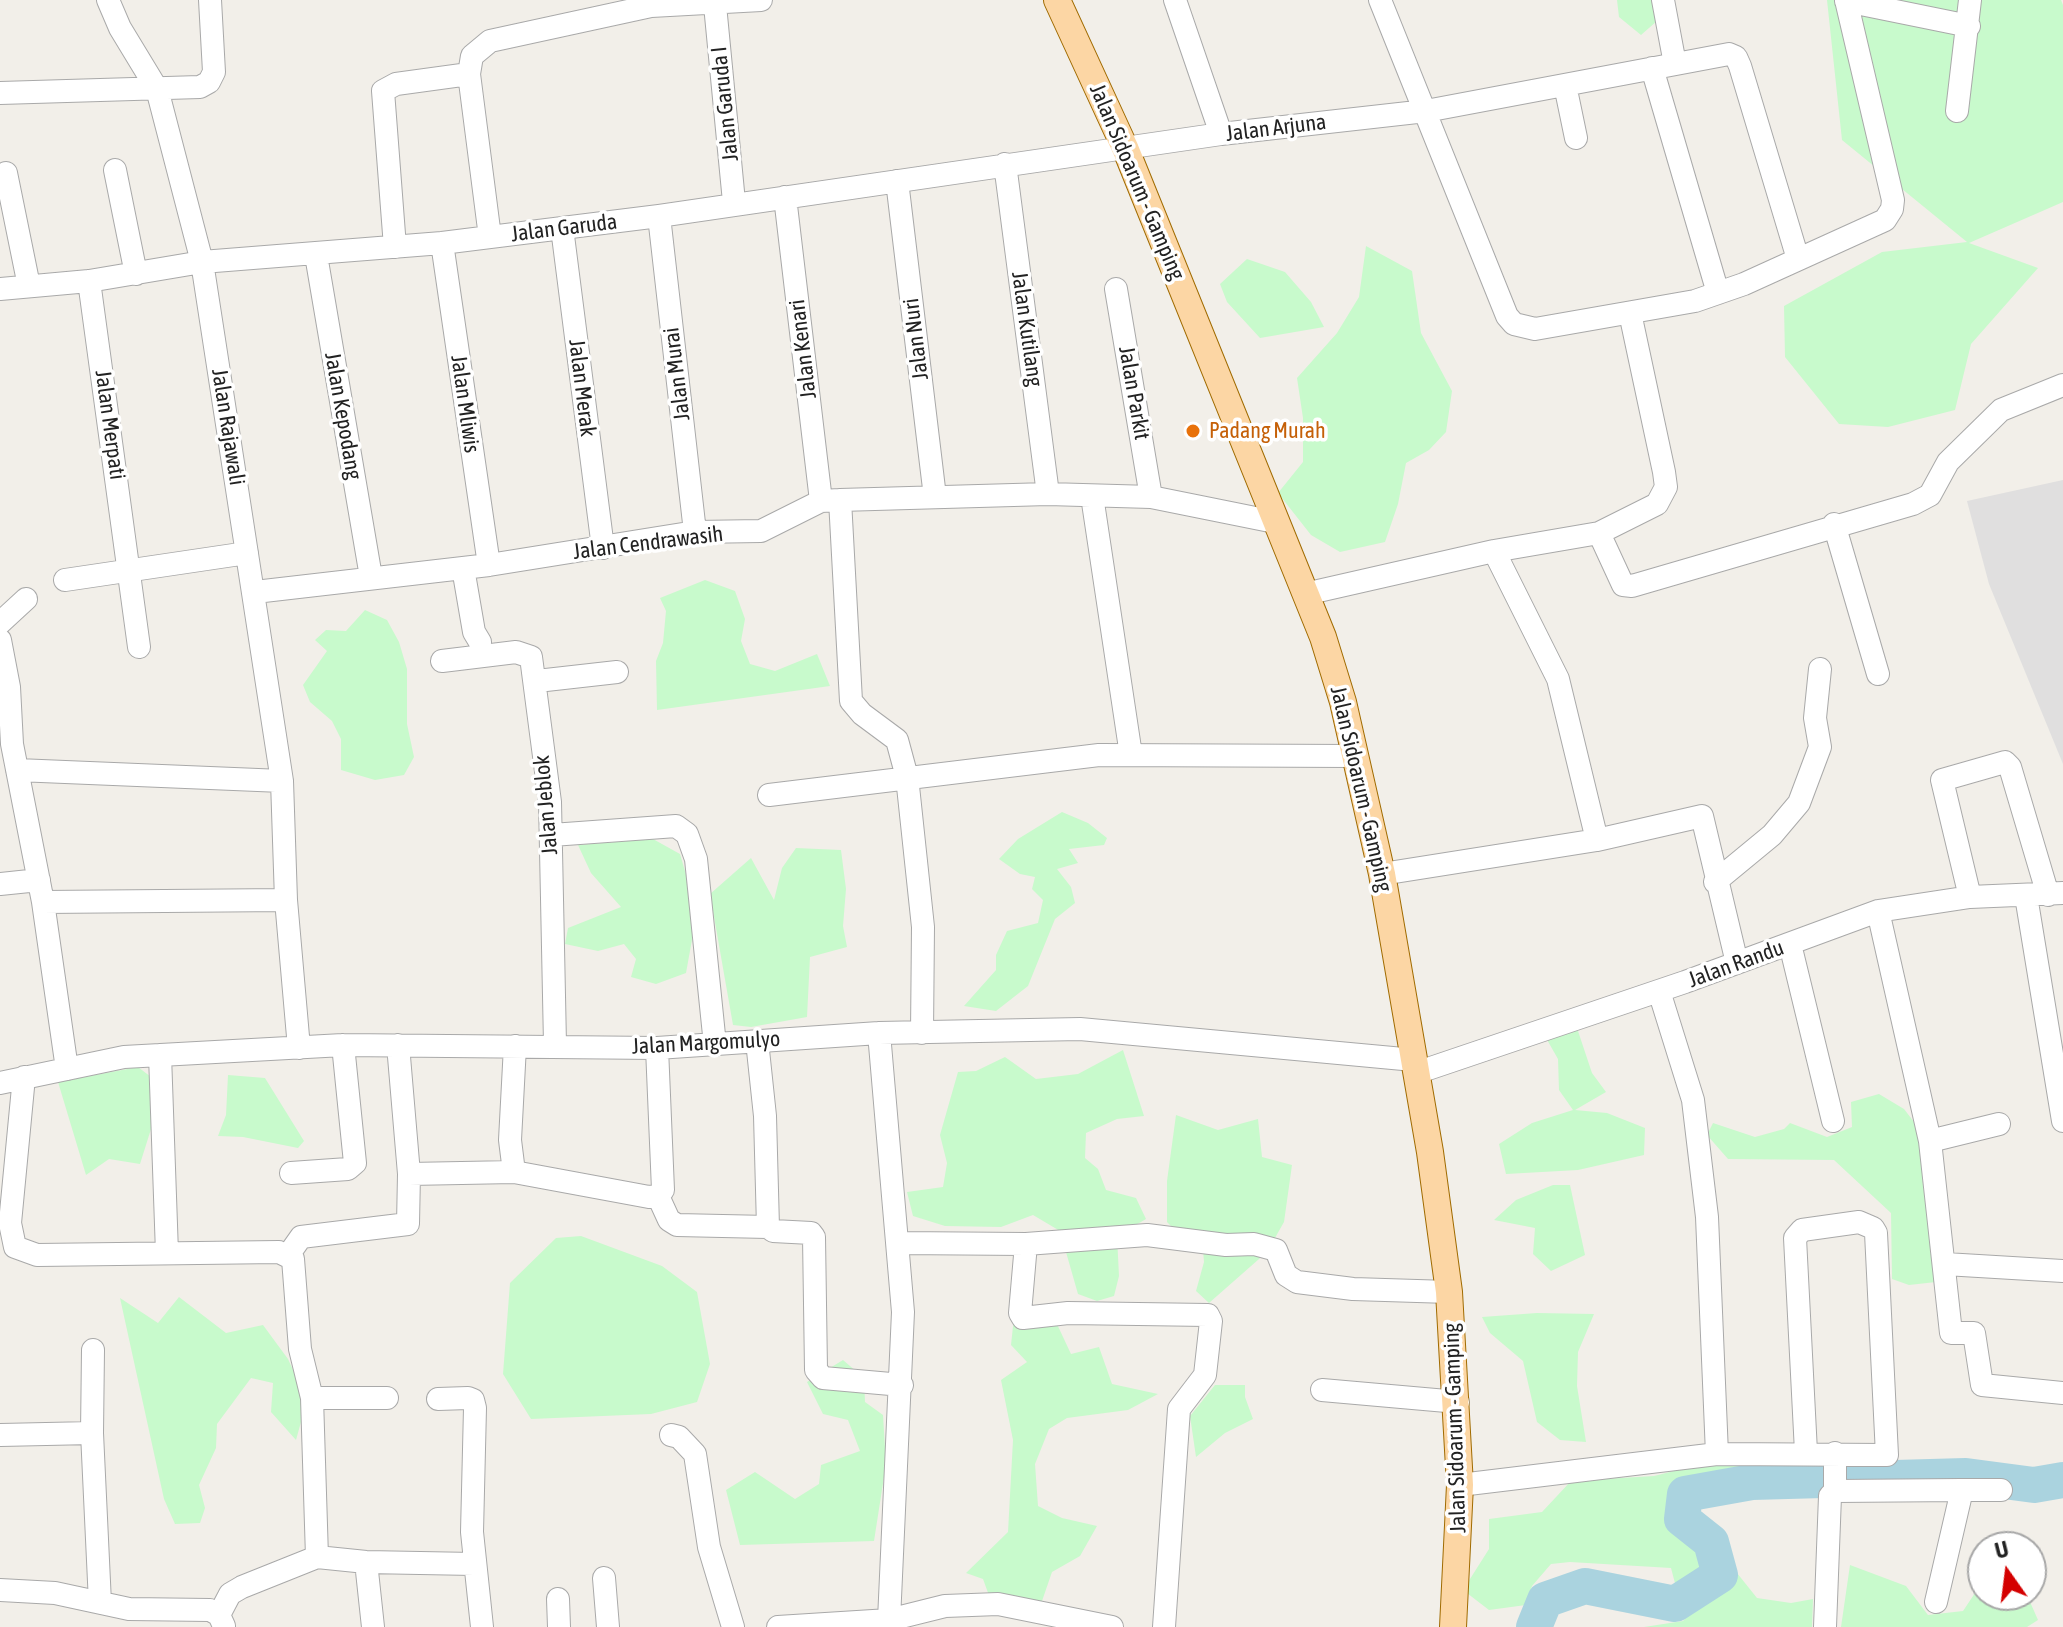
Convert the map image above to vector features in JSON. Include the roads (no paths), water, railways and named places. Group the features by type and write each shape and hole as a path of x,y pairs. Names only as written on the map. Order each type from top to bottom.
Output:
{"main road":[{"name":"Jalan Sidoarum - Gamping","path":"1057,0 1126,150 1305,594 1343,702 1382,874 1449,1292 1458,1402 1460,1485 1453,1627"}],"street":[{"name":"Jalan Rajawali","path":"108,0 120,28 157,89 202,262 282,781 286,900 299,1048"},
{"path":"0,93 200,87 209,82 214,72 210,0"},
{"path":"490,237 469,74 472,56 490,41 651,3 715,5 761,0"},
{"path":"1175,0 1221,134"},
{"path":"1380,0 1507,316 1514,324 1535,329 1681,304 1718,293 1798,259 1888,215 1893,200 1846,1 1969,26"},
{"path":"1663,0 1663,66 1718,293"},
{"path":"1957,111 1970,0"},
{"name":"Jalan Garuda I","path":"715,5 734,202"},
{"name":"Jalan Arjuna","path":"1126,150 1221,134 1426,111 1729,54 1736,57 1798,259"},
{"path":"395,247 383,91 396,84 469,74"},
{"path":"1565,85 1576,138"},
{"name":"Jalan Garuda","path":"0,289 89,281 202,262 442,243 659,216 734,202 1126,150"},
{"name":"Jalan Kutilang","path":"1005,164 1048,494"},
{"path":"115,170 136,274"},
{"path":"6,173 29,286"},
{"name":"Jalan Nuri","path":"897,181 935,497"},
{"name":"Jalan Kenari","path":"785,197 830,500 851,701 862,714 897,740 907,777 923,927 922,1033"},
{"name":"Jalan Murai","path":"659,216 695,532"},
{"name":"Jalan Merak","path":"562,228 603,548"},
{"name":"Jalan Mliwis","path":"442,243 489,565"},
{"name":"Jalan Kepodang","path":"316,255 371,577"},
{"name":"Jalan Merpati","path":"89,281 131,570 139,647"},
{"name":"Jalan Parkit","path":"1116,289 1151,497"},
{"path":"1305,594 1494,551 1599,533 1657,504 1666,487 1630,313"},
{"path":"1599,533 1623,585 1632,586 1834,524 1922,501 1948,462 2001,410 2063,385"},
{"name":"Jalan Cendrawasih","path":"255,592 489,565 695,532 761,531 830,500 1048,494 1151,497 1275,522"},
{"path":"1092,496 1131,755"},
{"path":"1834,524 1878,674"},
{"path":"1494,551 1542,640 1558,679 1597,840"},
{"path":"65,580 247,553"},
{"path":"463,568 474,632 480,642"},
{"path":"0,623 26,599"},
{"path":"0,640 9,687 5,731 17,770 39,880 67,1069"},
{"path":"442,661 524,652 531,657 537,681 617,672"},
{"path":"1715,882 1772,835 1799,803 1820,747 1815,718 1820,669"},
{"name":"Jalan Jeblok","path":"537,681 539,731 548,779 552,835 555,1044"},
{"path":"769,795 1099,755 1355,756"},
{"path":"1970,897 1942,780 2005,762 2010,767 2046,894 2063,1121"},
{"path":"17,770 282,781"},
{"path":"1382,874 1597,840 1702,816 1715,882 1737,963"},
{"path":"552,835 676,826 687,834 696,859 715,1045"},
{"path":"0,884 39,880"},
{"name":"Jalan Randu","path":"1415,1066 1659,991 1878,911 1970,897 2046,894"},
{"path":"43,902 286,900"},
{"path":"1878,911 1930,1141 1950,1329 1955,1334 1974,1333 1982,1385 2063,1393"},
{"path":"1790,944 1833,1121"},
{"path":"1659,991 1693,1100 1707,1217 1717,1454"},
{"name":"Jalan Margomulyo","path":"0,1083 124,1057 343,1045 555,1044 657,1048 879,1033 1117,1031 1415,1066"},
{"path":"879,1033 903,1312 889,1620"},
{"path":"757,1041 765,1116 768,1227"},
{"path":"291,1173 348,1169 355,1163 343,1045"},
{"path":"289,1254 301,1237 405,1225 410,1218 398,1045"},
{"path":"514,1172 510,1140 515,1046"},
{"path":"657,1048 663,1190 658,1196"},
{"path":"160,1055 160,1146 167,1253"},
{"path":"24,1077 7,1189 13,1240 24,1252 37,1255 289,1254"},
{"path":"1930,1141 1999,1124"},
{"path":"409,1174 514,1172 589,1188 658,1196"},
{"path":"658,1196 665,1215 677,1225 768,1227 773,1231 811,1233 814,1237 816,1370 823,1378 902,1385"},
{"path":"1806,1452 1795,1238 1802,1230 1859,1222 1873,1228 1876,1233 1887,1455 1834,1477"},
{"path":"898,1243 1026,1244 1147,1235 1226,1245 1254,1244 1276,1250 1286,1275 1297,1282 1353,1289 1449,1292"},
{"path":"1026,1244 1020,1313 1023,1318 1068,1313 1161,1314 1208,1315 1211,1321 1210,1359 1205,1375 1179,1409 1164,1627"},
{"path":"289,1254 293,1259 300,1349 312,1398 317,1557"},
{"path":"1945,1264 2063,1271"},
{"path":"93,1350 92,1433 100,1603"},
{"path":"1322,1390 1458,1402"},
{"path":"312,1398 387,1398"},
{"path":"438,1399 468,1398 473,1400 475,1408 472,1532 482,1627"},
{"path":"0,1435 92,1433"},
{"path":"671,1435 679,1437 695,1454 709,1547 733,1627"},
{"path":"1460,1485 1575,1474 1717,1454 1806,1452 1834,1477 1962,1490 2001,1490"},
{"path":"1825,1627 1830,1496 1834,1477"},
{"path":"1936,1602 1962,1490"},
{"path":"0,1590 55,1593 151,1610 194,1608 222,1621 230,1594 317,1557 366,1562 474,1564"},
{"path":"366,1562 373,1627"},
{"path":"604,1578 608,1627"},
{"path":"558,1599 559,1627"},
{"path":"778,1627 889,1620 945,1606 998,1604 1112,1627"}],"waterway":[{"path":"1534,1627 1545,1600 1585,1586 1675,1604 1720,1575 1711,1542 1682,1519 1685,1494 1752,1482 1966,1476 2034,1485 2063,1480"}],"place":[{"name":"Padang Murah","path":"1193,431"}]}
